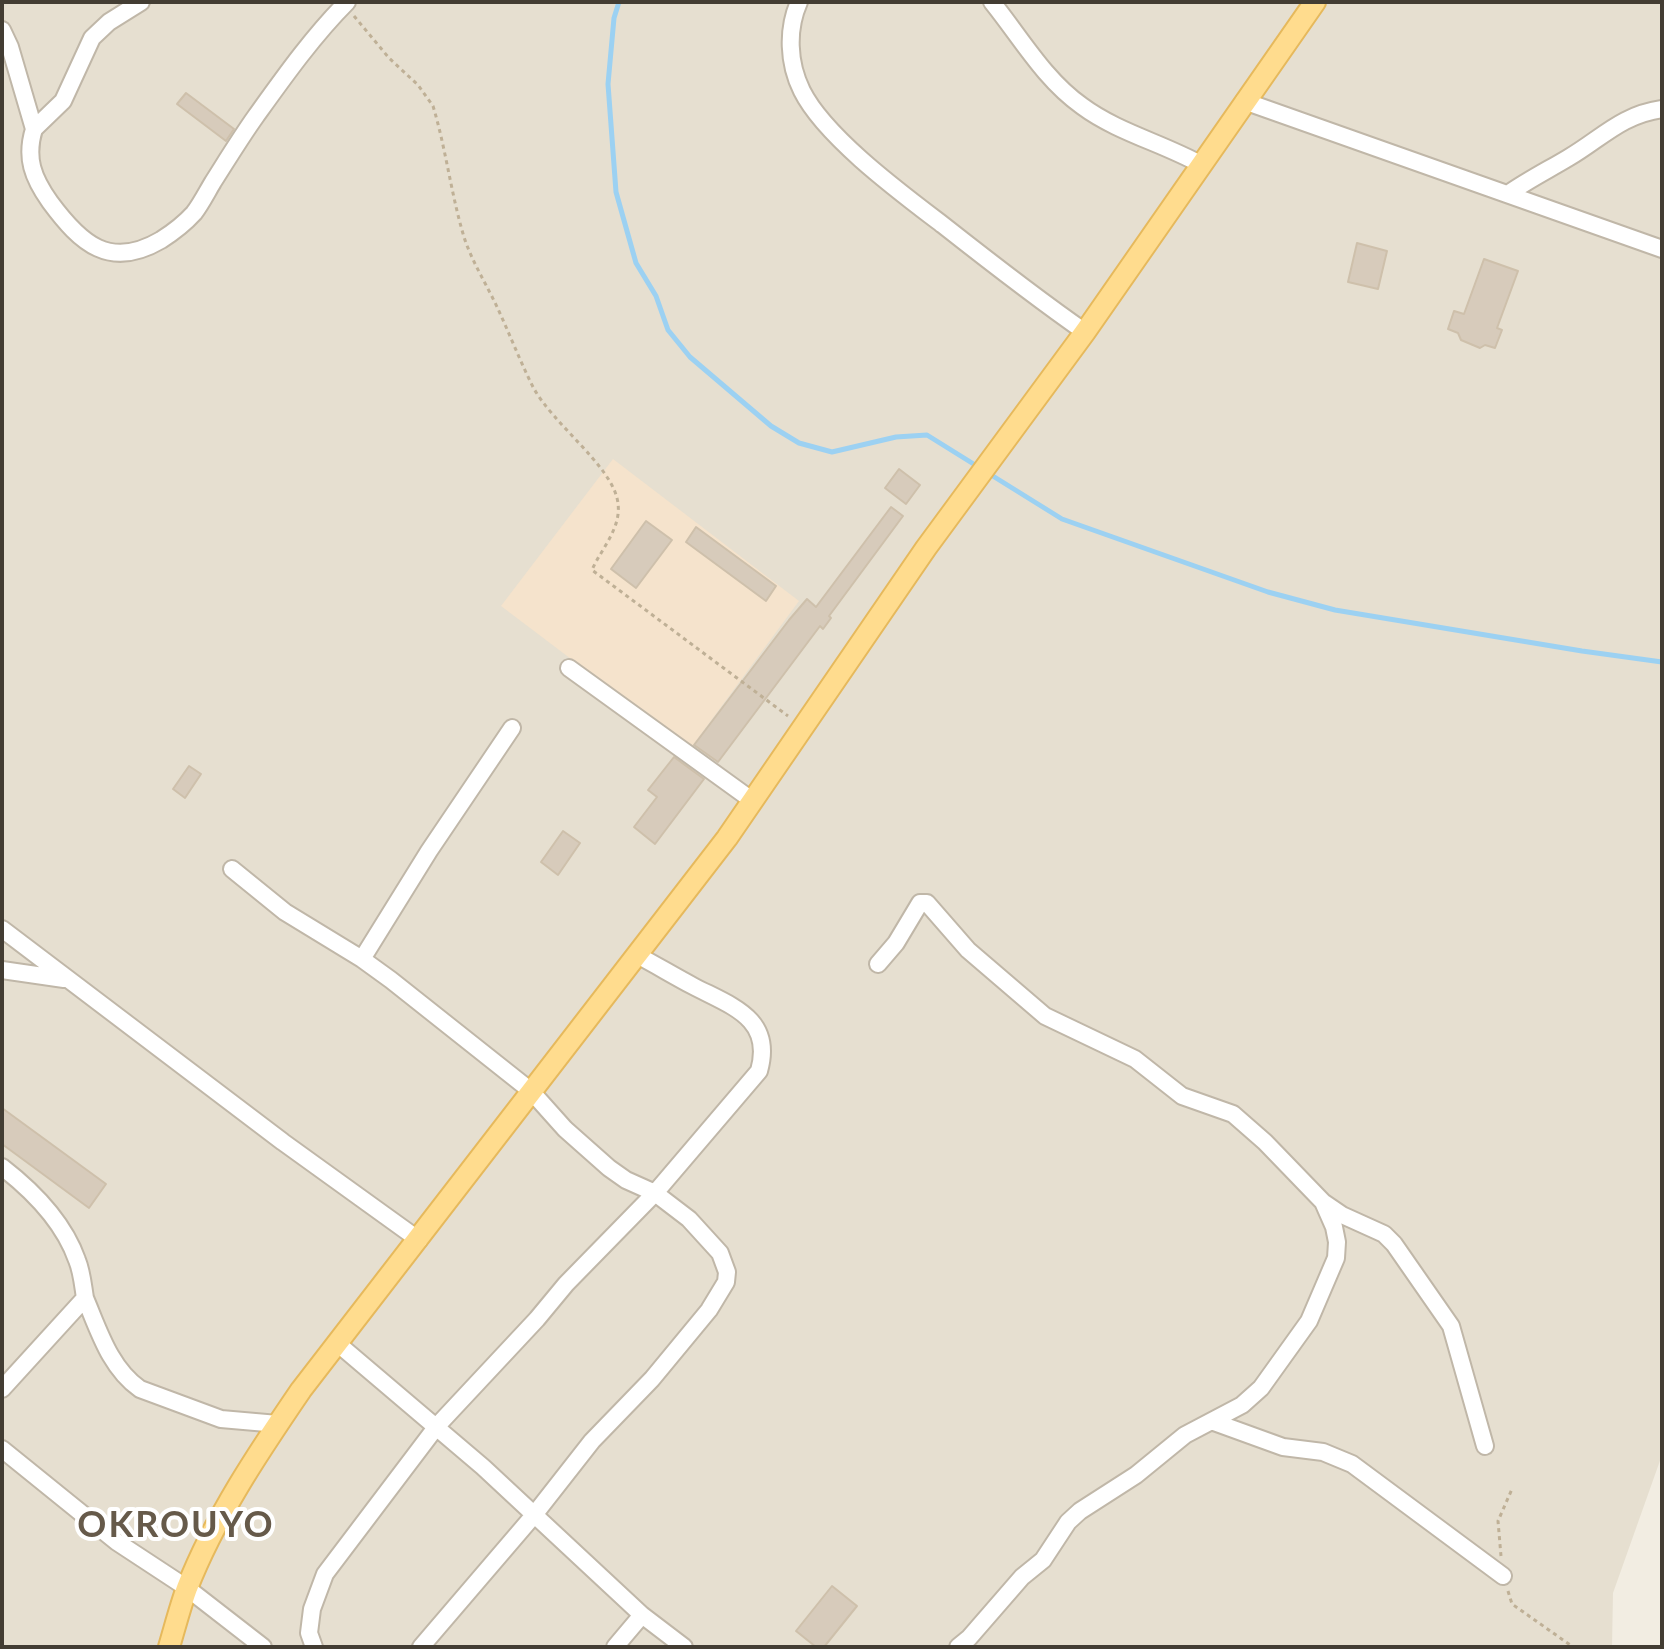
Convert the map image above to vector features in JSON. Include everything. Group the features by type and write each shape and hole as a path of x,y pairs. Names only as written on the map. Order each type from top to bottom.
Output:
{"main road":[{"path":"169,1647 187,1588 219,1521 278,1424 753,801 926,548 1085,332 1315,2"}],"street":[{"path":"141,2 109,22 92,38 63,101 34,129 30,140 30,164 35,179 57,210 87,240 102,251 115,254 145,249 170,234 194,213 255,116 343,3"},
{"path":"799,2 791,20 790,40 799,84 815,111 874,171 1040,301 1085,332"},
{"path":"992,2 1054,82 1083,107 1112,124 1200,164"},
{"path":"2,30 13,56 34,129"},
{"path":"1244,101 1662,249"},
{"path":"1508,194 1536,174 1572,156 1627,118 1662,109"},
{"path":"569,668 753,801"},
{"path":"362,959 429,851 512,728"},
{"path":"232,869 285,912 362,959 531,1091 565,1129 609,1168 626,1180 655,1193 689,1219 720,1253 727,1272 726,1282 709,1310 652,1379 592,1441 534,1515 421,1647"},
{"path":"878,964 896,943 920,903 927,903 968,950 1045,1016 1135,1059 1182,1096 1233,1114 1323,1202 1342,1215 1384,1234 1394,1244 1414,1276 1443,1312 1457,1341 1485,1446"},
{"path":"2,929 65,979 419,1240"},
{"path":"314,1647 309,1633 312,1609 325,1574 437,1426 566,1284 655,1193 759,1071 762,1043 746,1015 637,955"},
{"path":"2,970 65,979"},
{"path":"2,1167 29,1188 66,1236 78,1263 85,1298 117,1367 129,1381 140,1389 221,1419 278,1424"},
{"path":"958,1647 1022,1577 1043,1560 1068,1522 1136,1475 1185,1435 1242,1405 1261,1388 1309,1321 1336,1258 1334,1227 1323,1202"},
{"path":"2,1389 85,1298"},
{"path":"337,1343 437,1426 648,1620 684,1647"},
{"path":"1214,1422 1283,1447 1323,1452 1352,1464 1503,1576"},
{"path":"2,1449 117,1542 187,1588 263,1647"},
{"path":"615,1647 648,1620"},
{"path":"648,1620 658,1647"}],"path":[{"path":"343,3 389,58 418,85 433,106 466,243 505,323 517,356 535,391 596,463 617,496 617,520 609,542 592,570 804,728"}],"shaded area":[{"path":"2,2 1662,2 1662,1455 1613,1593 1612,1647 2,1647"},
{"path":"613,459 799,601 690,749 501,606"}],"building":[{"path":"186,93 234,129 226,141 177,104"},
{"path":"1357,243 1387,251 1378,289 1348,282"},
{"path":"1484,259 1518,271 1497,328 1502,330 1495,348 1485,345 1480,348 1461,340 1458,333 1448,329 1454,311 1464,314"},
{"path":"899,469 920,485 906,504 885,488"},
{"path":"891,507 903,516 829,616 831,618 823,629 820,626 718,762 694,745 789,620 807,599 816,607"},
{"path":"646,521 672,540 636,588 611,569"},
{"path":"696,527 776,586 766,601 686,542"},
{"path":"674,757 704,779 655,844 634,827 657,797 648,790"},
{"path":"189,766 201,774 185,798 173,789"},
{"path":"563,831 580,843 558,875 541,862"},
{"path":"2,1108 106,1184 89,1208 2,1144"},
{"path":"832,1586 857,1606 824,1647 816,1647 796,1631"}],"waterway":[{"path":"619,2 614,18 608,84 616,192 636,263 656,296 668,330 690,357 771,426 799,443 832,452 896,437 927,435 980,468"},
{"path":"988,473 1062,519 1268,592 1335,610 1662,662"}],"district":[{"name":"OKROUYO","path":"176,1525"}]}
